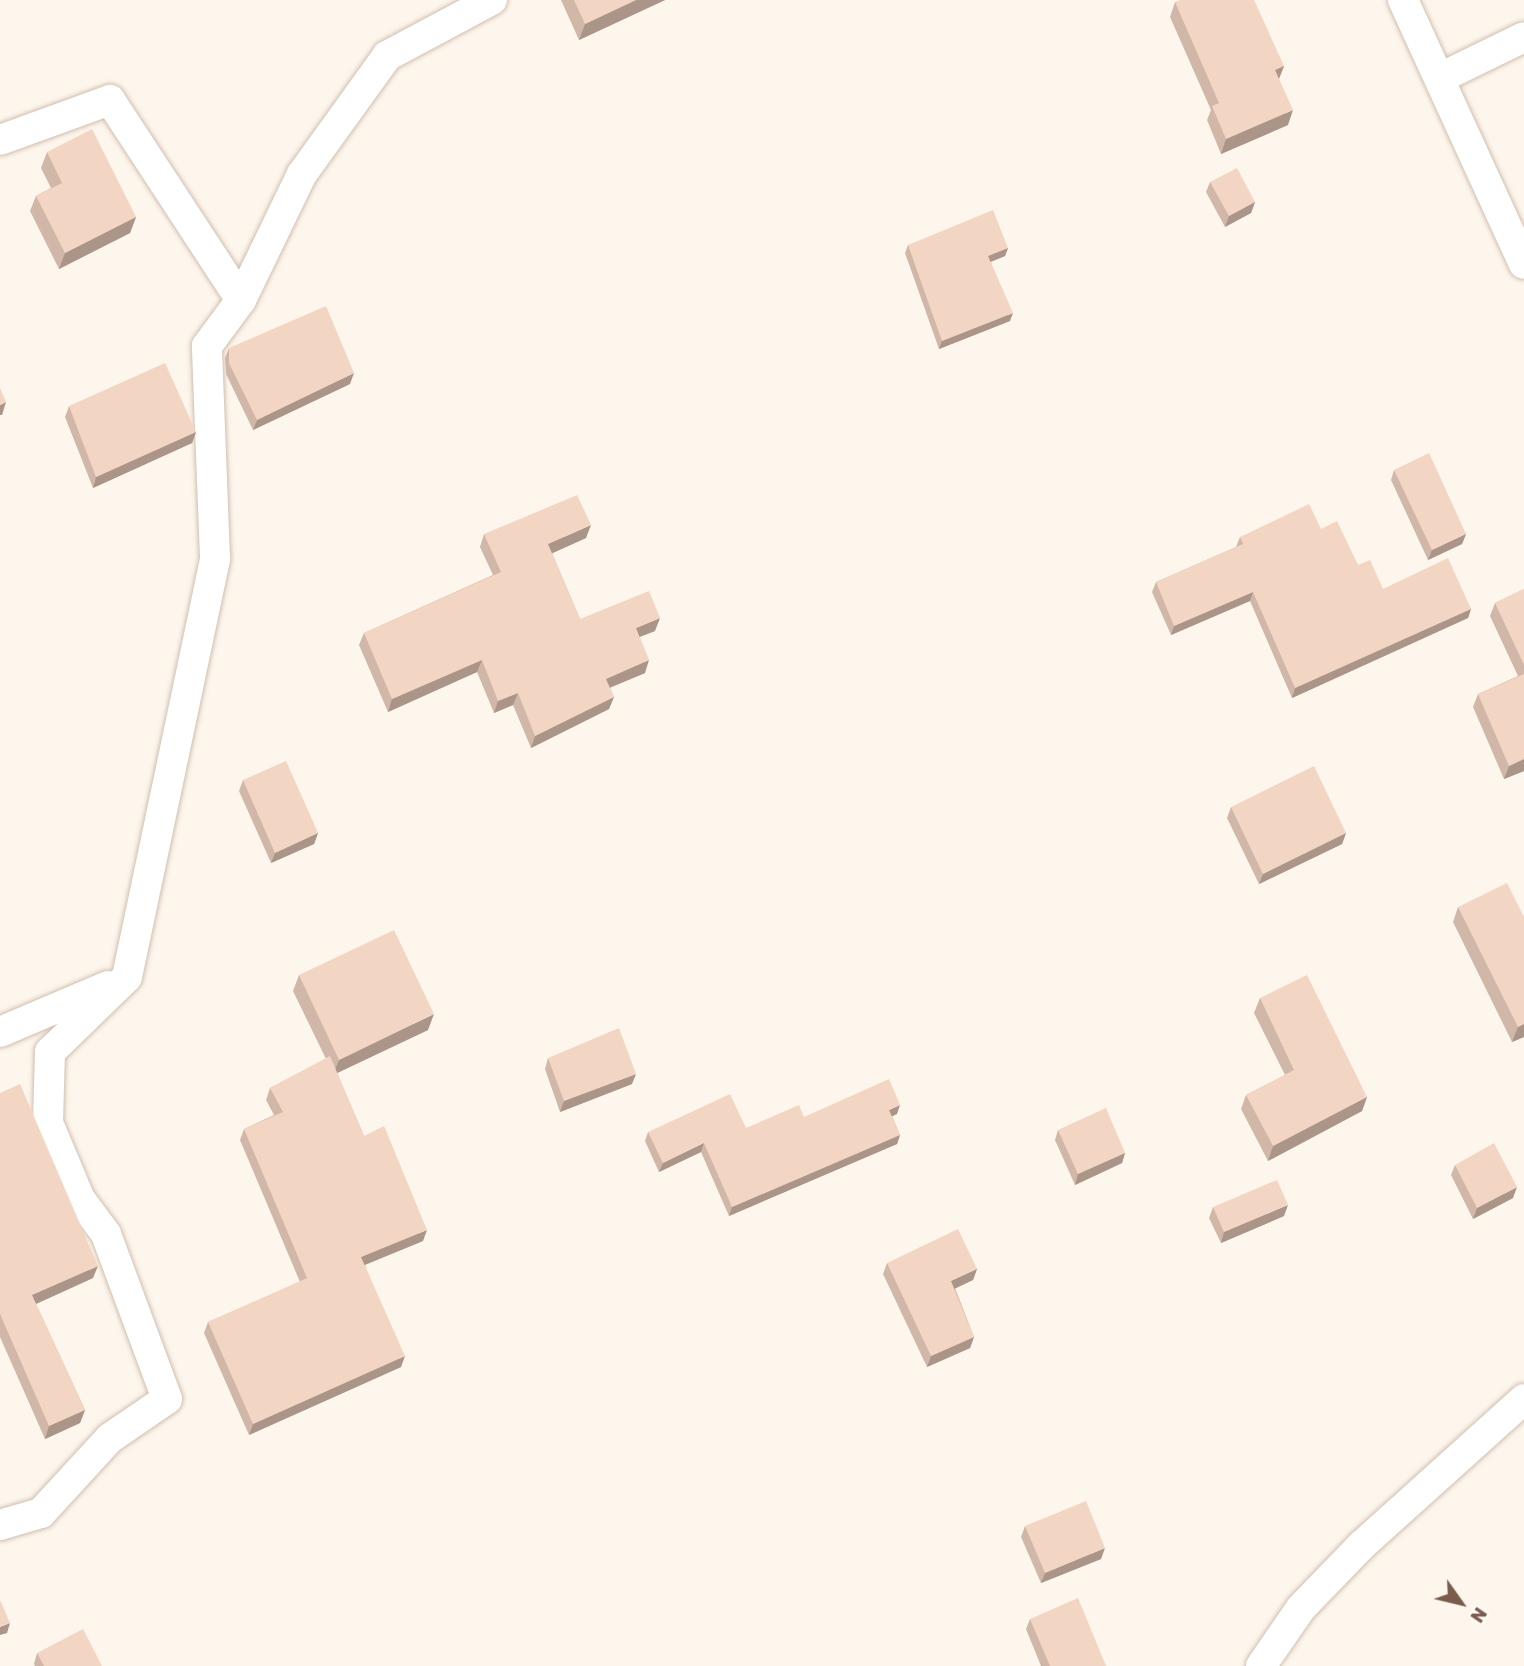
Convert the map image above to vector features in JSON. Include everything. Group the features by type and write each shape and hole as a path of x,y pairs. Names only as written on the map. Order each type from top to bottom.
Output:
{"street":[{"path":"0,1525 41,1513 110,1438 167,1399 106,1234 80,1199 48,1123 50,1052 127,977 215,558 207,346 241,300 302,174 387,56 492,0"},
{"path":"1403,0 1524,264"},
{"path":"1440,78 1524,37"},
{"path":"0,139 110,100 241,300"},
{"path":"0,1032 127,977"},
{"path":"1261,1666 1300,1608 1362,1545 1524,1399"}],"building":[{"path":"574,0 636,0 585,24"},
{"path":"1254,0 1284,66 1275,70 1293,110 1226,139 1212,106 1219,103 1175,2"},
{"path":"92,129 136,217 65,253 36,196 62,183 47,152"},
{"path":"1237,168 1255,202 1229,216 1210,182"},
{"path":"993,210 1008,248 988,256 1013,313 942,341 908,245"},
{"path":"326,306 354,373 257,420 229,363 229,348"},
{"path":"165,363 196,432 96,477 69,406"},
{"path":"0,388 6,402 0,405"},
{"path":"1429,453 1466,534 1432,550 1394,470"},
{"path":"577,495 591,525 548,544 580,619 649,591 660,618 636,628 649,660 606,679 614,697 535,736 518,693 498,701 482,660 392,699 364,633 501,572 484,534"},
{"path":"1309,504 1321,529 1337,521 1358,565 1370,560 1383,589 1448,558 1471,609 1295,688 1253,592 1174,626 1156,582 1243,544 1240,537"},
{"path":"1524,589 1524,665 1495,603"},
{"path":"1524,674 1524,759 1509,766 1478,694"},
{"path":"286,761 318,833 275,853 243,780"},
{"path":"1314,766 1346,833 1263,874 1231,807"},
{"path":"1507,883 1524,917 1524,1024 1518,1027 1458,907"},
{"path":"394,930 434,1014 339,1060 299,975"},
{"path":"1307,975 1367,1097 1273,1146 1246,1095 1294,1070 1260,998"},
{"path":"619,1028 636,1074 564,1101 548,1058"},
{"path":"330,1056 364,1136 384,1126 427,1230 361,1257 405,1356 253,1424 208,1322 307,1278 244,1129 283,1112 270,1088"},
{"path":"889,1079 900,1105 889,1110 900,1135 732,1207 704,1143 663,1163 648,1132 730,1094 746,1128 799,1105 804,1117"},
{"path":"20,1084 98,1266 32,1295 85,1410 49,1426 0,1314 0,1093"},
{"path":"1106,1108 1125,1153 1078,1174 1058,1130"},
{"path":"1494,1143 1517,1187 1477,1208 1455,1165"},
{"path":"1277,1180 1288,1205 1224,1232 1213,1207"},
{"path":"958,1229 977,1269 951,1281 974,1337 931,1356 887,1263"},
{"path":"1086,1501 1105,1548 1045,1573 1025,1526"},
{"path":"1078,1598 1106,1666 1050,1666 1030,1619"},
{"path":"0,1600 10,1623 0,1627"},
{"path":"83,1629 102,1666 44,1666 37,1653"}]}
